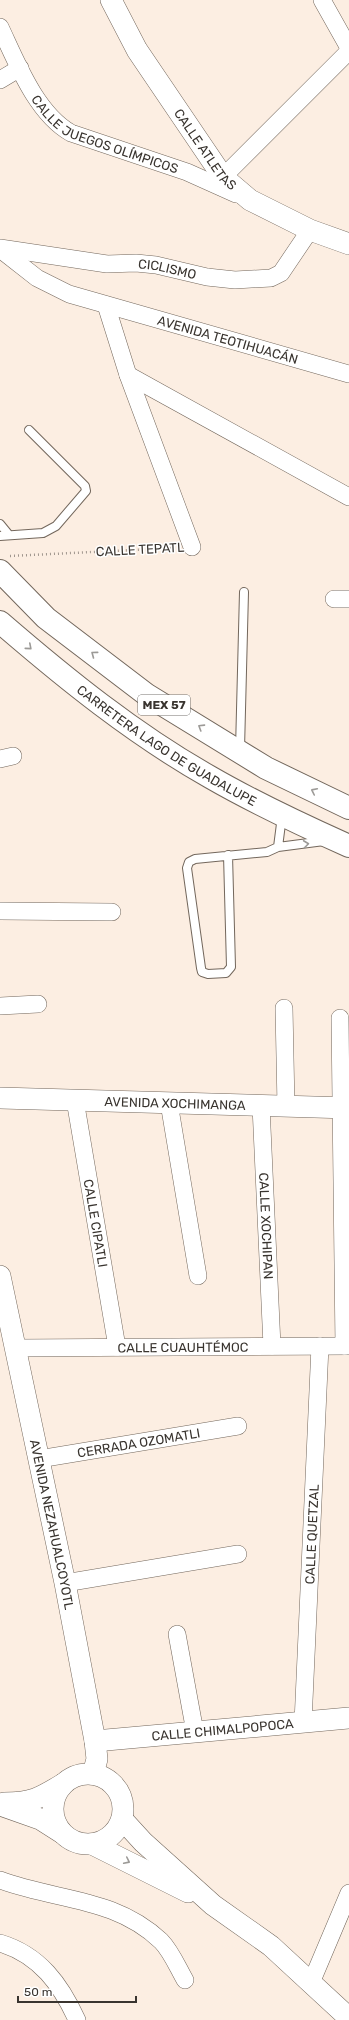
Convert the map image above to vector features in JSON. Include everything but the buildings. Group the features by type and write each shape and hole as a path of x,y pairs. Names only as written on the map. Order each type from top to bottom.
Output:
{"main road":[{"name":"MEX 57","path":"4,564 46,618 147,694 266,768 349,808"},
{"name":"CARRETERA LAGO DE GUADALUPE","path":"0,622 57,672 136,730 209,777 282,815 341,843"}],"street":[{"name":"CALLE ATLETAS","path":"111,0 137,50 223,177 250,200 310,230 349,244"},
{"path":"223,177 349,50 322,0"},
{"name":"CALLE JUEGOS OLÍMPICOS","path":"0,27 20,68 50,117 60,127 71,133 187,172 250,200"},
{"path":"0,80 20,68"},
{"name":"CICLISMO","path":"0,248 107,264 136,263 156,265 207,277 235,280 271,278 281,273 310,230"},
{"name":"AVENIDA TEOTIHUACÁN","path":"0,248 37,278 69,294 349,374"},
{"name":"CALLE TEPATL","path":"106,305 128,375 192,547"},
{"path":"128,375 349,497"},
{"path":"0,911 112,912"},
{"path":"0,1006 38,1004"},
{"path":"284,1008 286,1106"},
{"path":"340,1018 346,1108 347,1346"},
{"name":"AVENIDA XOCHIMANGA","path":"0,1098 346,1108"},
{"name":"CALLE CIPATLI","path":"75,1100 117,1347"},
{"path":"169,1103 198,1276"},
{"name":"CALLE XOCHIPAN","path":"261,1106 272,1346"},
{"name":"AVENIDA NEZAHUALCOYOTL","path":"0,1276 65,1583 95,1741 97,1759 93,1774"},
{"name":"CALLE QUETZAL","path":"303,1723 320,1346"},
{"name":"CALLE CUAUHTÉMOC","path":"16,1348 347,1346"},
{"name":"CERRADA OZOMATLI","path":"39,1459 238,1426"},
{"path":"65,1583 238,1554"},
{"path":"177,1634 195,1732"},
{"name":"CALLE CHIMALPOPOCA","path":"95,1741 349,1718"},
{"path":"82,1774 93,1774 110,1781 121,1795 124,1807 122,1819 116,1831 105,1840 92,1844 82,1844 71,1840 40,1819 0,1804 38,1800 72,1777 82,1774"},
{"path":"62,1833 55,1822 52,1808 55,1795 63,1784"},
{"path":"122,1819 143,1842 213,1905 270,1946 349,2018"},
{"path":"92,1844 213,1905"},
{"path":"0,1880 98,1905 131,1918 162,1942 185,1980"},
{"path":"311,1984 349,1893"},
{"path":"0,1943 32,1959 51,1975 66,1997 77,2020"}],"lane":[{"path":"0,536 42,533 56,526 86,491 85,486 29,430"},
{"path":"0,524 9,535"},
{"path":"240,751 244,592"},
{"path":"278,847 282,815"},
{"path":"228,855 231,967 226,973 208,974 202,972 201,968 187,868 189,862 195,859 228,855 267,852 278,847 341,843"}],"path":[{"name":"CALLE TEPATL","path":"4,564 192,547"}]}
